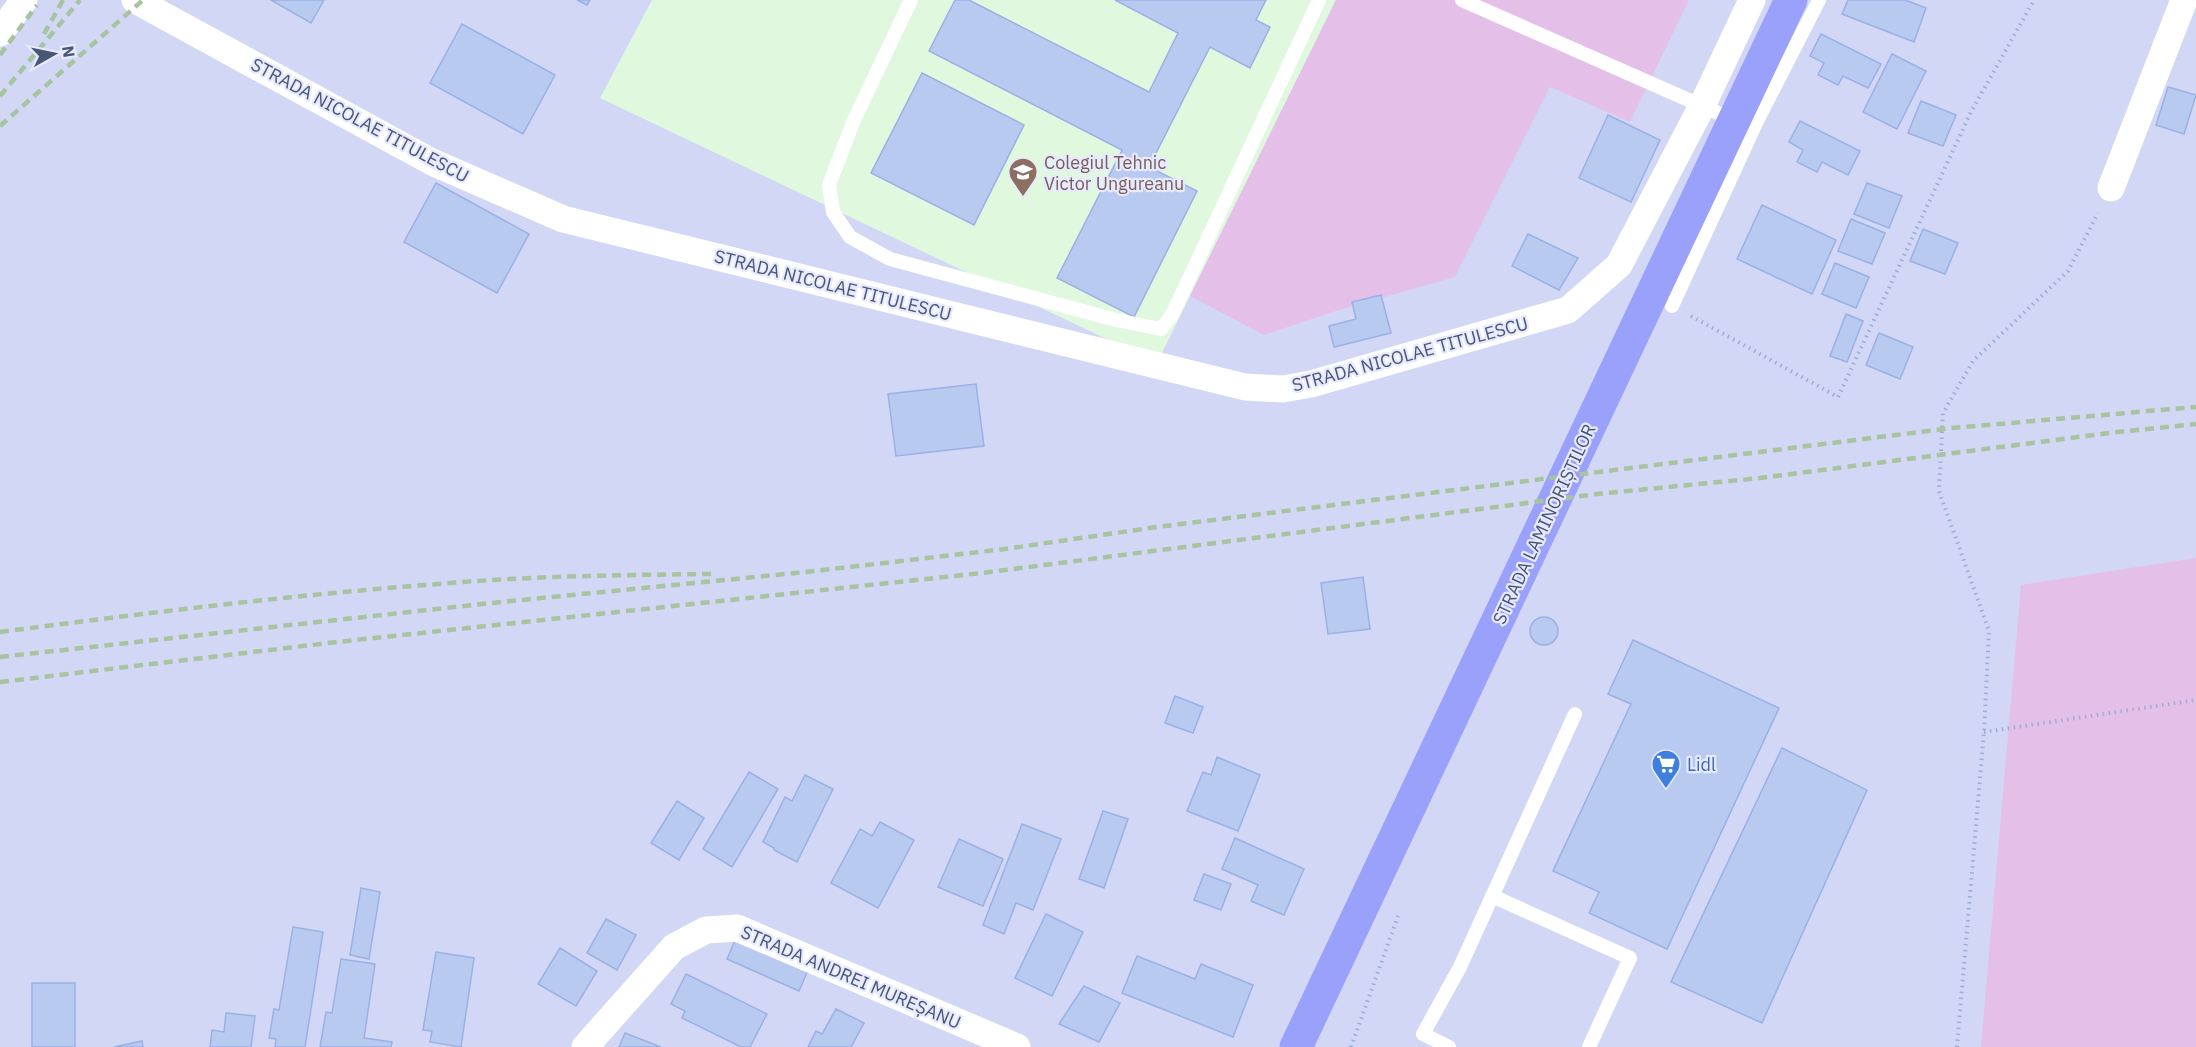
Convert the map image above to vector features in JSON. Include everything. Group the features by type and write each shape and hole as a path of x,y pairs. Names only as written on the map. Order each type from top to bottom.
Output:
{"main road":[{"name":"STRADA LAMINORIȘTILOR","path":"1296,1047 1791,0"}],"street":[{"path":"0,33 24,0"},
{"name":"STRADA NICOLAE TITULESCU","path":"135,0 432,162 562,219 1245,387 1283,389 1311,384 1568,310 1619,265 1702,106"},
{"path":"1702,106 1752,0"},
{"path":"2111,189 2184,0"},
{"name":"STRADA ANDREI MUREȘANU","path":"585,1047 675,947 706,930 737,928 1017,1047"}],"lane":[{"path":"911,0 854,120 829,184 833,212 850,237 890,259 1116,320 1161,329 1172,315 1319,0"},
{"path":"1462,0 1734,120"},
{"path":"1672,306 1756,123 1819,0"},
{"path":"1449,1047 1423,1034 1460,967 1575,714"},
{"path":"1492,896 1630,958 1590,1047"}],"path":[{"path":"1672,306 1838,398 1971,111 2034,0"},
{"path":"1957,1047 1984,732 1989,631 1940,491 1943,414 1973,361 2068,271 2111,189"},
{"path":"1984,732 2196,700"}],"shaded area":[{"path":"0,0 2196,0 2196,1047 0,1047"},
{"name":"Colegiul Tehnic Victor Ungureanu","path":"652,0 1336,0 1157,363 600,98"},
{"path":"1336,0 1689,0 1630,122 1550,87 1455,277 1339,310 1264,335 1190,296"},
{"path":"2196,558 2196,1047 1981,1047 2021,585"}],"building":[{"path":"271,0 324,0 311,23"},
{"path":"577,0 590,0 587,5"},
{"name":"Colegiul Tehnic Victor Ungureanu","path":"955,0 969,0 1149,92 1178,33 1115,0 1266,0 1256,20 1270,27 1250,68 1210,47 1149,167 1197,191 1134,317 1057,278 1122,150 929,51"},
{"path":"1848,0 1905,0 1926,8 1914,42 1842,14"},
{"path":"462,24 555,75 523,134 430,83"},
{"path":"1821,34 1881,64 1868,88 1843,76 1838,85 1818,75 1824,63 1810,56"},
{"path":"1892,54 1926,71 1897,129 1863,112"},
{"path":"922,73 1024,125 974,225 871,173"},
{"path":"2168,87 2196,95 2184,134 2156,125"},
{"path":"1921,101 1956,115 1943,146 1908,133"},
{"path":"1608,115 1660,140 1631,202 1579,178"},
{"path":"1800,121 1860,151 1848,175 1822,162 1817,172 1797,162 1803,150 1789,142"},
{"path":"436,183 529,234 497,293 404,242"},
{"path":"1867,183 1902,196 1889,228 1854,214"},
{"path":"1762,205 1836,240 1812,294 1737,259"},
{"path":"1851,219 1885,233 1872,264 1838,251"},
{"path":"1923,229 1958,243 1945,274 1910,261"},
{"path":"1528,234 1578,258 1559,290 1512,266"},
{"path":"1835,263 1869,277 1856,308 1822,294"},
{"path":"1381,295 1391,333 1334,347 1329,326 1356,319 1352,302"},
{"path":"1846,314 1863,321 1847,362 1830,356"},
{"path":"1879,333 1913,347 1900,379 1866,365"},
{"path":"976,384 984,446 896,456 888,394"},
{"path":"1363,577 1370,629 1328,634 1321,583"},
{"path":"1544,617 1554,621 1558,631 1554,641 1544,645 1534,641 1530,631 1534,621"},
{"name":"Lidl","path":"1633,640 1779,708 1667,949 1589,913 1599,892 1553,871 1631,704 1608,694"},
{"path":"1175,696 1203,707 1193,733 1165,723"},
{"path":"1782,748 1867,790 1762,1023 1671,982"},
{"path":"1217,757 1260,775 1238,831 1187,811 1203,772 1211,775"},
{"path":"749,772 778,789 732,867 703,849"},
{"path":"805,775 833,789 797,862 763,842 785,797 792,801"},
{"path":"677,801 704,818 679,860 651,843"},
{"path":"1103,811 1128,819 1104,888 1079,879"},
{"path":"880,822 914,840 878,908 831,883 860,829 872,836"},
{"path":"1022,824 1061,839 1033,910 1016,903 1004,934 983,925"},
{"path":"1235,838 1304,869 1284,915 1251,901 1258,885 1222,869"},
{"path":"959,839 1003,859 983,906 938,887"},
{"path":"1204,874 1231,884 1221,910 1194,900"},
{"path":"361,888 380,892 369,959 350,955"},
{"path":"1046,914 1083,932 1052,996 1015,978"},
{"path":"606,919 636,935 617,970 587,953"},
{"path":"293,927 323,932 305,1047 275,1047 276,1039 269,1038 274,1009 279,1010"},
{"path":"736,938 808,970 799,991 727,959"},
{"path":"560,948 597,971 576,1006 538,984"},
{"path":"436,952 474,958 461,1047 430,1042 432,1031 423,1030"},
{"path":"1137,956 1195,979 1201,964 1253,985 1233,1037 1122,993"},
{"path":"341,959 375,964 364,1038 392,1042 391,1047 320,1047 326,1012 332,1013"},
{"path":"686,974 767,1014 750,1047 741,1047 682,1018 685,1011 671,1004"},
{"path":"32,983 75,983 75,1047 32,1047"},
{"path":"1084,986 1120,1003 1099,1042 1059,1024"},
{"path":"836,1009 864,1023 851,1047 808,1047 816,1031 822,1034"},
{"path":"226,1013 255,1016 251,1047 210,1047 212,1030 224,1032"},
{"path":"625,1033 661,1047 619,1047"},
{"path":"142,1041 143,1047 114,1047"}],"railway":[{"path":"44,34 63,0"},
{"path":"0,96 80,0"},
{"path":"0,126 143,0"},
{"path":"0,55 37,5"},
{"path":"0,657 1005,549 1157,527 1952,428 2196,407"},
{"path":"0,682 337,642 982,573 1597,494 1760,478 2196,424"},
{"path":"0,632 219,605 383,588 472,581 609,575 711,574"}],"place":[{"name":"Colegiul Tehnic Victor Ungureanu","path":"1023,198"},
{"name":"Lidl","path":"1666,790"}]}
